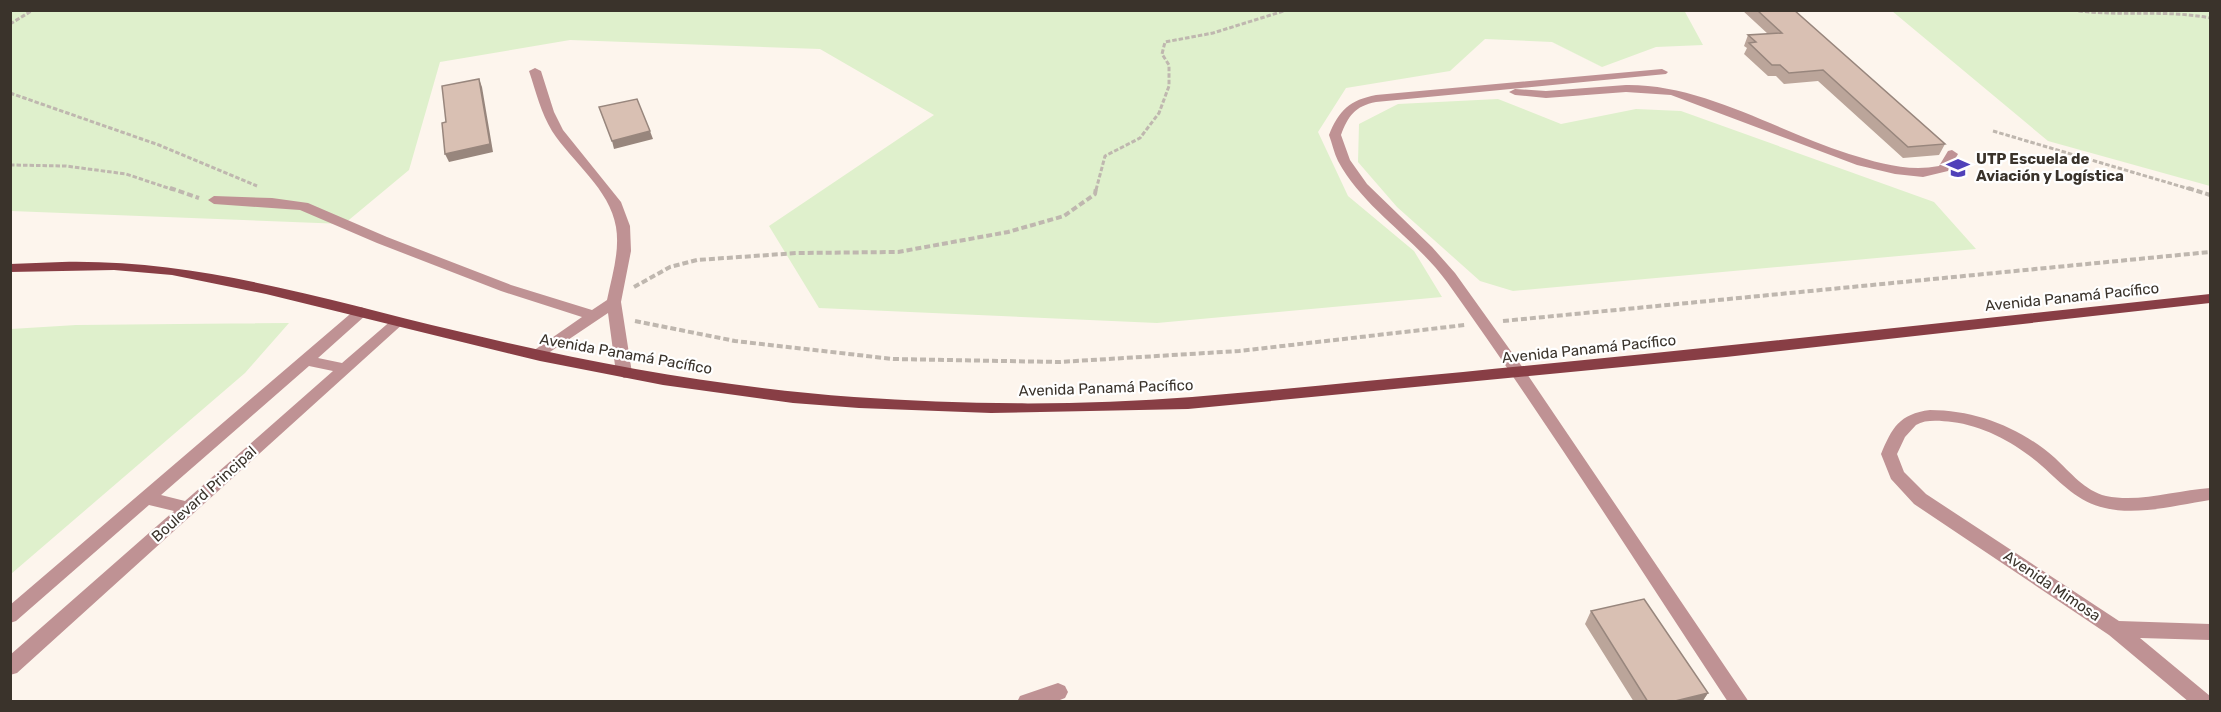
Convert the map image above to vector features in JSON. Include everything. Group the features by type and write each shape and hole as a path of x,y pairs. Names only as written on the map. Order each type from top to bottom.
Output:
{"main road":[{"name":"Avenida Panamá Pacífico","path":"10,268 55,266 148,268 250,286 538,355 624,373 773,395 860,402 989,407 1099,408 1188,403 1737,351 2211,299"}],"street":[{"path":"535,71 548,112 558,131 614,202 623,226 624,251 615,310 624,373"},
{"path":"1662,72 1387,96 1359,101 1341,115 1335,135 1344,160 1362,187 1427,250 1450,276 1518,372 1739,702"},
{"path":"1494,87 1537,94 1625,88 1665,90 1690,97 1840,156 1905,171 1936,171 1947,168 1952,162 1953,154"},
{"path":"214,200 272,202 303,206 372,236 506,288 594,316"},
{"path":"538,355 594,316 615,310"},
{"path":"10,616 361,312"},
{"name":"Boulevard Principal","path":"10,667 398,322"},
{"path":"306,360 345,369"},
{"name":"Avenida Mimosa","path":"2204,702 2116,629 1920,499 1898,475 1889,453 1899,431 1916,418 1951,415 2017,439 2041,455 2071,486 2107,502 2139,502 2211,494"},
{"path":"147,498 188,508"},
{"path":"2116,629 2211,632"},
{"path":"1027,702 1058,692"}],"path":[{"path":"10,24 33,10"},
{"path":"1287,10 1213,33 1165,42 1162,54 1169,65 1169,86 1159,114 1140,138 1105,156 1095,194 1064,216 1008,232 898,252 797,253 697,260 670,267 645,279 615,310 735,341 893,358 1059,362 1239,351 1483,323 2211,252"},
{"path":"2072,10 2091,14 2138,15 2173,11 2211,18"},
{"path":"10,93 159,145 262,188"},
{"path":"1993,131 2211,195"},
{"path":"10,165 66,166 126,174 177,192 214,200"}],"green space":[{"path":"1684,10 1703,45 1656,47 1602,67 1552,42 1485,39 1450,71 1346,88 1318,132 1348,196 1414,251 1442,297 1157,323 819,308 769,226 934,115 820,49 570,40 440,62 409,170 344,224 11,211 11,11"},
{"path":"1892,11 2210,11 2210,186 2048,141"},
{"path":"1498,99 1561,124 1636,109 1681,111 1934,202 1976,249 1513,291 1480,281 1397,207 1358,162 1359,124 1398,104"},
{"path":"289,323 245,373 11,574 11,329 76,325"}],"building":[{"path":"1757,10 1794,10 1945,144 1908,147 1823,70 1789,73 1780,65 1772,65 1749,43 1756,42 1748,35 1782,33"},
{"path":"479,79 490,144 445,154 442,123 446,122 442,86"},
{"path":"637,99 650,131 612,141 599,107"},
{"path":"1644,599 1708,693 1671,702 1648,702 1591,611"}],"place":[{"name":"UTP Escuela de Aviación y Logística","path":"1958,168"}]}
